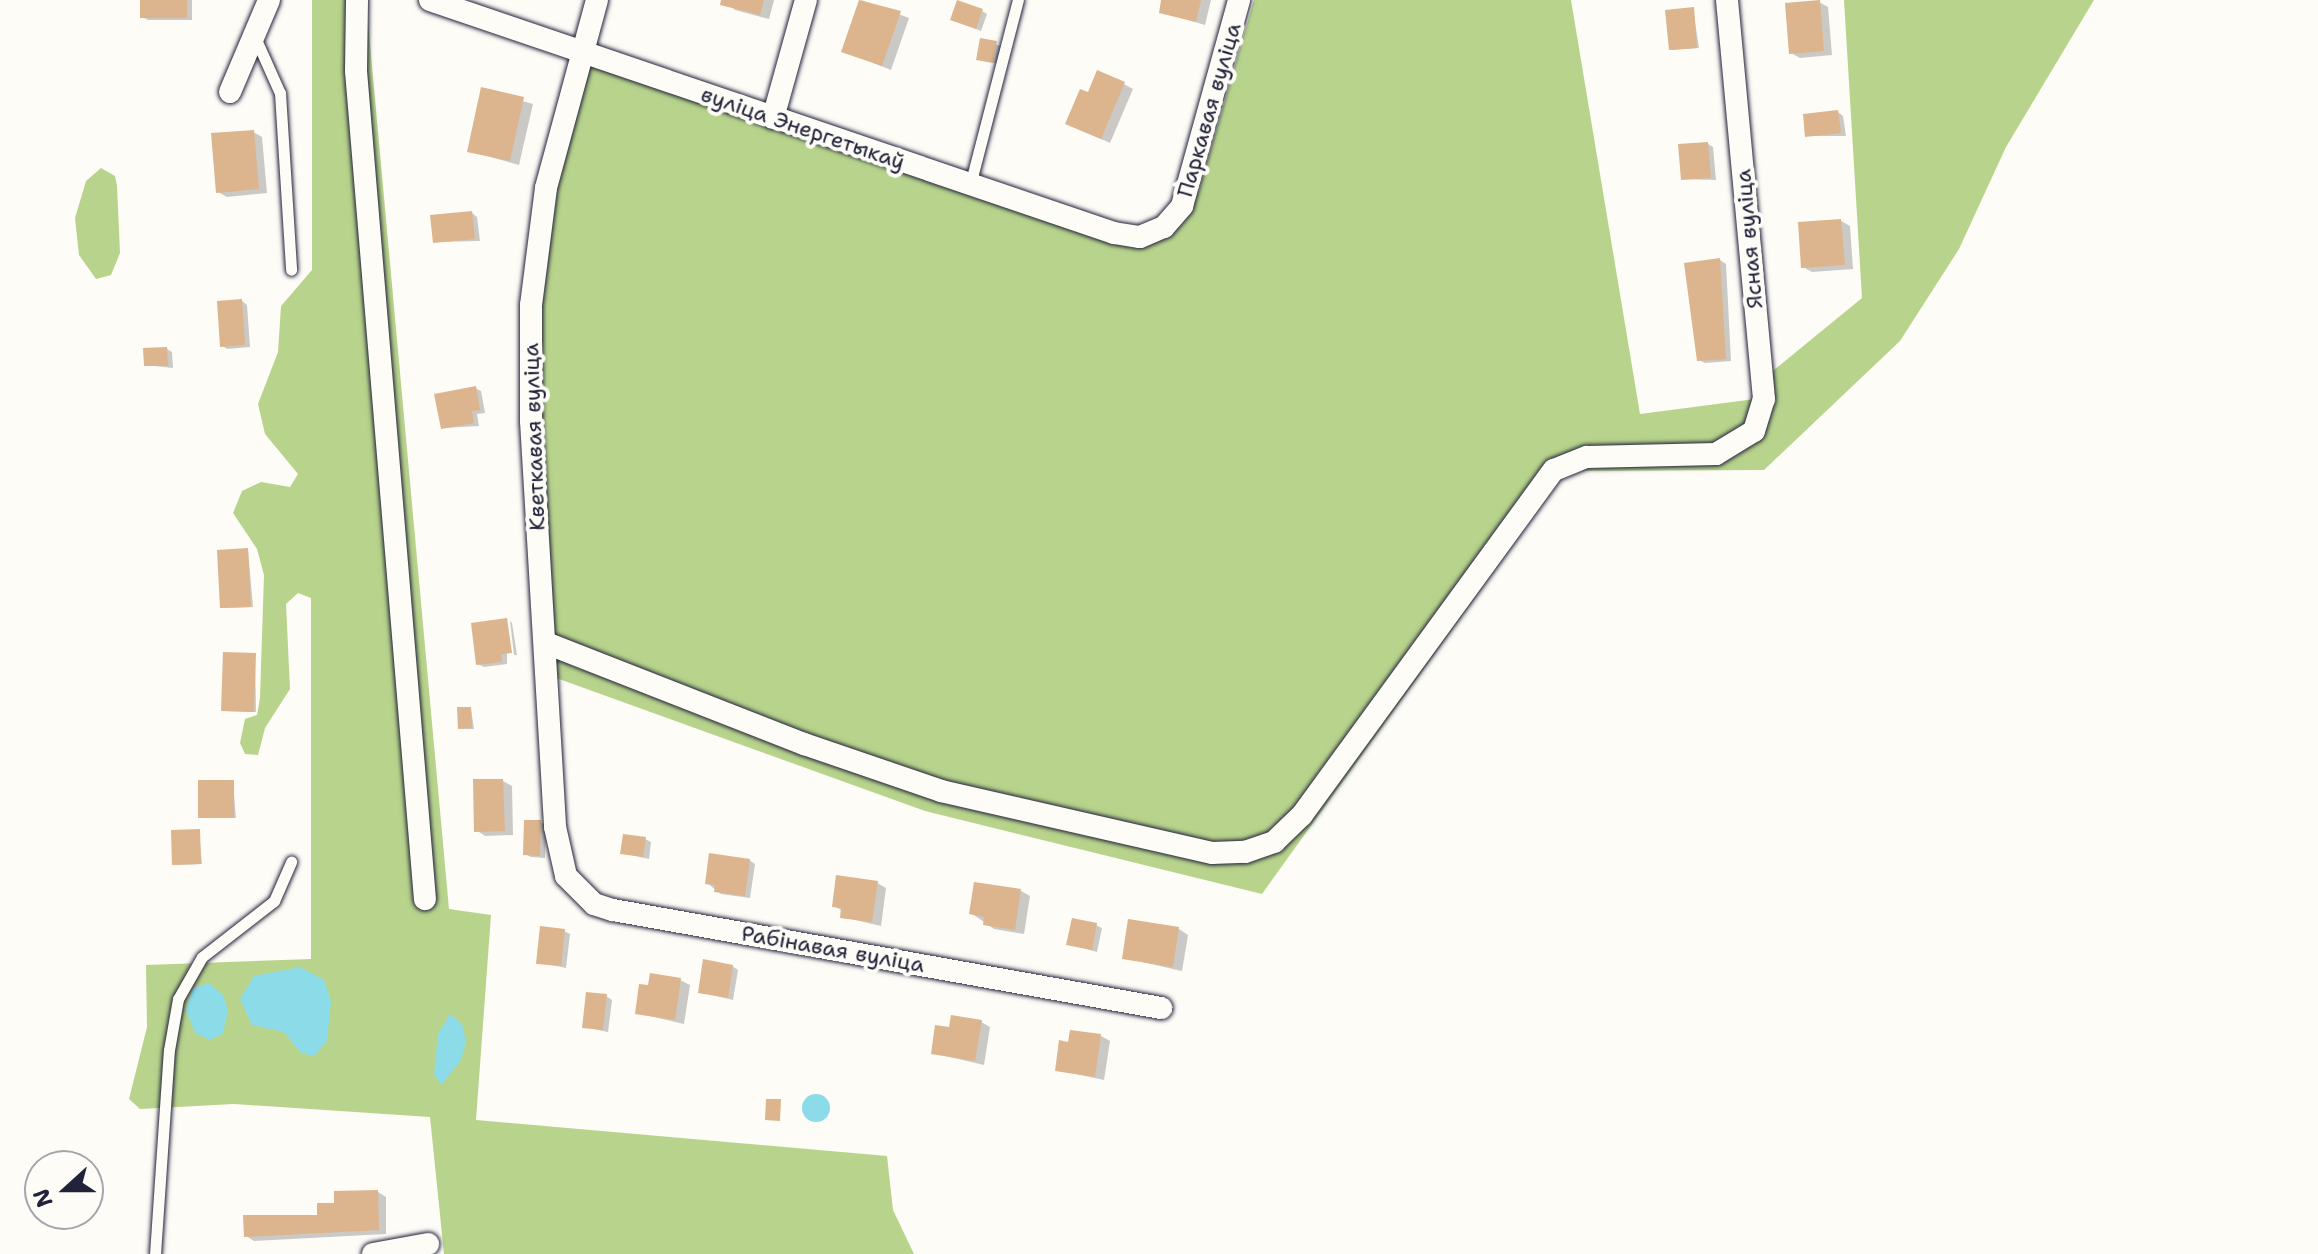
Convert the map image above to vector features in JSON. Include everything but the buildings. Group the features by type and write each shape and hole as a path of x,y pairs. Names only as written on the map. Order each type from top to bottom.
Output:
{"street":[{"path":"230,92 269,0"},
{"path":"357,0 356,71 425,899"},
{"name":"вуліца Энергетыкаў","path":"430,0 1127,236 1153,233 1175,218"},
{"path":"582,53 597,0"},
{"path":"773,118 806,0"},
{"name":"Паркавая вуліца","path":"1175,218 1188,191 1239,0"},
{"name":"Ясная вуліца","path":"546,643 804,744 941,791 1212,853 1245,852 1274,842 1302,815 1554,470 1587,457 1716,454 1754,431 1764,399 1727,0"},
{"name":"Кветкавая вуліца","path":"555,827 531,421 531,305 546,188 582,53"},
{"name":"Рабінавая вуліца","path":"555,827 566,876 594,904 613,910 1161,1008"},
{"path":"373,1254 428,1244"}],"lane":[{"path":"970,185 1018,0"},
{"path":"254,35 280,93 291,270"},
{"path":"155,1254 169,1050 178,999 202,957 274,901 291,862"}],"green space":[{"path":"312,0 366,0 449,909 491,915 476,1120 887,1156 893,1210 914,1254 444,1254 430,1117 234,1104 140,1109 129,1099 147,1027 146,965 311,959 311,598 298,593 286,604 290,689 265,728 258,755 245,754 240,743 245,719 257,715 260,698 264,575 257,549 233,513 242,491 261,482 290,487 298,474 265,434 258,404 278,352 281,306 312,270"},
{"path":"1254,0 1571,0 1640,414 1771,397 1769,374 1862,298 1844,0 2094,0 2006,147 1959,249 1900,341 1764,470 1566,471 1262,894 925,811 548,675 531,305 582,53 1140,237 1188,191 1198,194"},
{"path":"101,168 115,176 120,253 111,275 96,279 79,255 75,218 86,181"}],"water":[{"path":"300,967 324,980 331,1001 327,1041 314,1056 301,1053 284,1032 252,1025 240,999 254,976"},
{"path":"209,983 223,995 228,1011 223,1033 210,1040 195,1033 186,1010 193,988"},
{"path":"450,1014 462,1024 466,1041 461,1060 441,1085 434,1074 438,1034"},
{"path":"816,1094 826,1098 830,1108 826,1118 816,1122 806,1118 802,1108 806,1098"}]}
